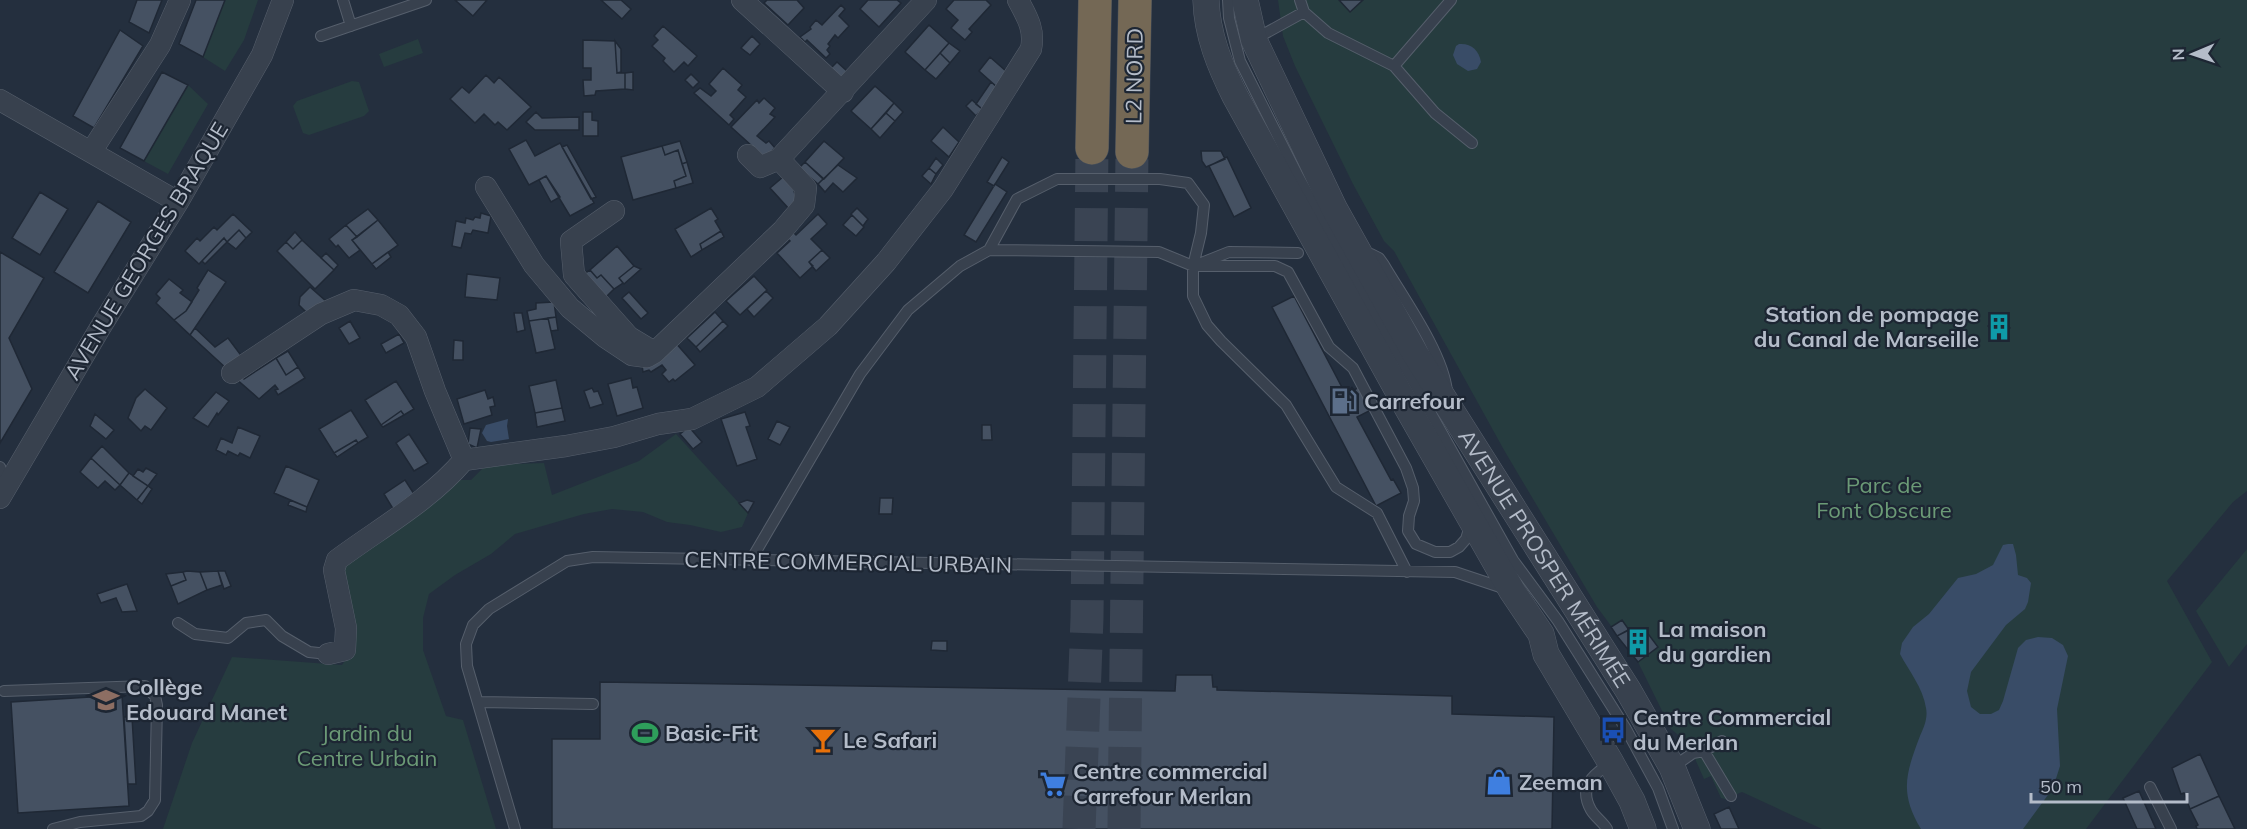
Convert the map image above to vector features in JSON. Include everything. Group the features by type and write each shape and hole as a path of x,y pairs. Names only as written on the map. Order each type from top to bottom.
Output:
{"highway":[{"name":"L2 NORD","path":"1092,148 1095,0"},
{"name":"L2 NORD","path":"1132,152 1135,0"}],"street":[{"path":"91,152 160,45 180,0"},
{"name":"AVENUE GEORGES BRAQUE","path":"3,483 178,202 262,55 284,0"},
{"path":"742,0 843,92"},
{"path":"748,155 760,167 779,159 926,0"},
{"path":"328,654 345,650 346,628 334,570 337,560 406,512 453,474 464,460 614,437 658,424 692,419 757,387 828,326 886,262 943,189 1031,49 1032,26 1018,0"},
{"name":"AVENUE PROSPER MÉRIMÉE","path":"1206,0 1211,38 1221,68 1235,96 1408,410 1512,591 1540,634 1546,654 1611,763 1632,801 1643,829"},
{"name":"AVENUE PROSPER MÉRIMÉE","path":"1245,0 1254,40 1334,208 1416,355 1577,608 1672,767 1697,829"},
{"path":"0,100 178,202"},
{"path":"486,187 534,265 570,308 605,337 632,355 647,357 654,353 782,231 804,205 806,188 779,159"},
{"path":"614,211 571,241 574,275 629,337 654,353"},
{"path":"232,373 321,314 354,300 381,304 399,315 416,337 435,391 464,460"}],"lane":[{"path":"343,0 351,26"},
{"path":"321,36 426,0"},
{"path":"1228,0 1229,18 1240,61 1299,178 1513,560 1558,621 1626,729 1658,788 1674,829"},
{"path":"1300,0 1304,12 1328,33 1394,66 1435,113 1472,143"},
{"path":"1394,66 1451,0"},
{"path":"1254,40 1304,12"},
{"path":"989,250 1017,199 1057,179 1170,179 1188,183 1204,205 1201,233 1193,266 1193,296 1207,325 1287,405 1336,487 1377,513 1407,572"},
{"path":"751,560 860,374 908,310 960,266 989,250 1159,252 1193,266 1275,266 1288,272 1329,347 1353,369 1406,468 1413,488 1414,501 1408,516 1408,531 1416,544 1435,552 1450,552 1466,539 1470,530 1469,517"},
{"path":"1193,266 1229,252 1298,253"},
{"path":"1371,254 1379,258 1384,265 1431,345 1446,380 1449,406"},
{"name":"CENTRE COMMERCIAL URBAIN","path":"515,829 465,654 473,625 489,609 567,561 593,557 1455,572 1512,591"},
{"path":"178,623 195,634 228,638 246,623 266,620 282,636 309,652 328,654"},
{"path":"4,691 146,686 154,696 157,705 155,800 148,811 141,816 80,822 53,829"},
{"path":"478,702 593,704"},
{"path":"1672,767 1693,753 1704,751 1722,741"},
{"path":"1704,751 1731,796"},
{"path":"1607,829 1592,812 1587,799 1587,788 1594,774 1611,763"},
{"path":"2150,787 2171,829"}],"green space":[{"path":"225,0 258,0 244,40 225,71 203,57"},
{"name":"Parc de Font Obscure","path":"1278,0 2247,0 2247,491 2233,502 2167,581 2212,662 2086,829 1822,829 1742,792 1725,799 1721,798 1711,776 1704,779 1688,743 1671,729 1638,662 1597,607 1504,450 1394,251 1384,241 1295,66 1283,36"},
{"path":"418,39 423,53 384,67 379,54"},
{"path":"352,81 359,82 369,111 364,116 309,135 303,133 293,106 297,101"},
{"path":"188,85 208,104 168,174 144,161"},
{"name":"Jardin du Centre Urbain","path":"676,434 748,513 742,527 721,532 667,522 643,512 612,509 584,514 515,534 491,554 455,575 429,594 423,618 423,650 446,716 463,720 496,829 163,829 192,743 232,657 342,665 353,650 344,567 458,480 471,480 486,465 544,463 552,495 639,461"},
{"path":"2247,549 2247,644 2229,667 2196,611"}],"water":[{"path":"1459,44 1471,46 1476,51 1481,62 1477,69 1468,71 1457,64 1453,55"},
{"path":"508,419 509,439 487,441 482,433 486,425"},
{"path":"2013,544 2018,575 2027,578 2031,583 2028,602 2025,609 2006,625 1971,672 1967,691 1971,707 1980,714 1991,714 1999,710 2018,648 2026,640 2038,637 2052,638 2063,645 2068,656 2057,709 2060,766 2053,788 2023,829 1921,829 1910,804 1907,783 1908,772 1924,726 1926,712 1919,687 1900,654 1902,643 1913,627 1929,614 1958,578 1976,574 1993,565 2003,545"}],"building":[{"path":"137,0 162,0 149,33 129,22"},
{"path":"196,0 225,0 203,57 179,44"},
{"path":"455,0 487,0 473,16"},
{"path":"601,0 621,0 631,9 622,19"},
{"path":"767,0 797,0 804,8 788,25 764,3"},
{"path":"868,0 897,0 901,3 879,27 860,9"},
{"path":"954,0 986,0 991,5 969,29 972,32 965,40 951,28 958,20 946,9"},
{"path":"1339,0 1363,0 1350,12"},
{"path":"841,5 845,9 839,16 849,26 838,38 835,35 828,44 830,46 827,50 830,54 826,58 807,40 805,42 800,37 811,29 810,27 816,20 822,25"},
{"path":"929,25 949,43 925,70 905,52"},
{"path":"663,26 697,56 688,66 684,62 674,72 663,61 665,58 652,46 658,40 654,36"},
{"path":"120,30 143,46 94,128 73,116"},
{"path":"752,36 760,44 750,55 741,48"},
{"path":"583,40 615,41 617,73 625,73 625,89 596,91 595,95 584,96 583,80 591,80 591,68 583,68"},
{"path":"615,41 621,49 621,72 617,73"},
{"path":"949,43 960,51 950,63 940,53"},
{"path":"940,53 950,63 936,79 925,70"},
{"path":"990,57 1007,72 997,87 979,71"},
{"path":"837,62 848,72 841,81 829,70"},
{"path":"723,68 742,85 738,90 746,97 730,115 734,119 729,125 694,93 700,88 711,96 716,91 709,84"},
{"path":"162,72 188,85 144,161 120,148"},
{"path":"633,72 633,90 625,89 625,73"},
{"path":"691,74 699,82 693,88 685,80"},
{"path":"486,75 494,83 499,77 531,107 507,130 498,122 495,125 484,114 475,123 450,99 462,87 469,93"},
{"path":"991,82 997,87 982,109 976,104"},
{"path":"875,86 894,103 871,129 851,111"},
{"path":"764,98 775,108 770,114 775,117 757,136 766,143 769,141 775,148 769,154 762,155 731,127 757,100 759,103"},
{"path":"972,100 982,109 976,116 966,106"},
{"path":"894,103 903,112 895,121 886,113"},
{"path":"536,112 542,118 579,117 579,130 535,130 526,122"},
{"path":"583,112 592,112 592,120 598,121 598,136 583,136"},
{"path":"886,113 895,121 880,138 871,129"},
{"path":"943,127 959,142 949,157 931,141"},
{"path":"526,140 535,156 560,143 594,203 570,216 546,176 529,185 509,149"},
{"path":"680,141 687,162 682,164 678,150 665,155 662,146"},
{"path":"824,141 844,158 824,179 805,162"},
{"path":"567,145 596,197 591,199 562,147"},
{"path":"662,146 665,155 678,150 686,176 674,181 676,188 633,200 621,157"},
{"path":"1201,151 1221,151 1225,159 1206,167 1202,161"},
{"path":"1002,157 1009,162 994,186 987,182"},
{"path":"1227,157 1251,208 1234,217 1209,166"},
{"path":"936,158 943,165 936,174 929,168"},
{"path":"687,162 693,183 676,188 674,181 686,176 682,164"},
{"path":"805,162 823,179 818,184 799,168"},
{"path":"838,165 857,178 843,192 833,183 825,192 818,184"},
{"path":"929,168 936,174 931,184 922,176"},
{"path":"546,176 560,197 551,202 539,180"},
{"path":"783,177 794,190 795,204 790,210 770,188"},
{"path":"995,184 1007,192 976,242 964,235"},
{"path":"40,192 68,209 40,255 12,238"},
{"path":"98,201 131,222 88,293 54,272"},
{"path":"711,208 718,219 715,221 721,231 700,244 702,250 691,257 675,229"},
{"path":"857,208 868,219 863,226 851,214"},
{"path":"368,209 378,220 357,237 346,225"},
{"path":"481,213 491,216 488,233 473,230 471,234 465,233 461,248 452,246 456,221 465,223 466,218 473,220 475,217 480,218"},
{"path":"233,214 252,232 246,238 239,230 227,242 224,238 199,264 185,251 197,238 200,241 214,227 217,230"},
{"path":"818,214 827,224 811,239 822,250 809,262 813,266 800,278 777,253 790,241 786,237 792,231 796,235"},
{"path":"852,215 864,227 856,236 843,225"},
{"path":"378,220 398,245 372,264 352,240"},
{"path":"346,225 357,237 352,240 360,250 349,258 338,245 336,247 329,239"},
{"path":"239,230 246,238 236,249 227,242"},
{"path":"721,231 724,237 702,250 700,244"},
{"path":"295,232 302,240 293,249 286,242"},
{"path":"224,238 227,242 205,264 202,261"},
{"path":"302,240 334,270 315,289 277,251 286,242 293,249"},
{"path":"617,246 634,266 619,278 623,283 614,289 601,275 597,278 590,270"},
{"path":"822,250 830,258 816,271 809,262"},
{"path":"0,252 44,278 9,338 32,389 0,443"},
{"path":"388,252 391,257 376,269 372,264"},
{"path":"326,253 338,265 334,270 321,258"},
{"path":"634,266 641,269 624,284 619,278"},
{"path":"208,270 226,282 190,335 174,320 186,311"},
{"path":"590,270 597,278 601,275 614,289 606,297 585,273"},
{"path":"467,274 500,278 497,300 465,297"},
{"path":"754,276 767,290 740,315 726,301"},
{"path":"169,279 183,290 180,293 192,302 186,311 174,320 156,303 160,298 156,294"},
{"path":"310,287 327,302 311,313 299,305 300,297"},
{"path":"766,291 773,298 754,317 747,309"},
{"path":"629,292 648,313 641,319 622,298"},
{"name":"Carrefour","path":"1294,296 1346,395 1359,387 1371,410 1357,417 1391,480 1393,479 1401,493 1376,506 1272,307"},
{"path":"554,302 556,317 529,321 527,311 536,309 536,303"},
{"path":"715,312 723,321 696,347 687,338"},
{"path":"514,313 522,313 525,330 517,332"},
{"name":"Station de pompage du Canal de Marseille","path":"1999,315 2010,328 1998,338 1988,326"},
{"path":"556,317 558,330 551,331 548,318"},
{"path":"548,318 555,349 536,353 529,321"},
{"path":"350,321 360,338 349,344 339,328"},
{"path":"723,321 728,326 700,352 696,347"},
{"path":"195,328 215,347 228,338 243,358 227,369 190,335"},
{"path":"399,334 404,343 386,353 381,344"},
{"path":"454,340 463,341 463,360 453,360"},
{"path":"674,341 695,365 675,381 673,379 669,382 662,374 666,370 662,365 651,372 649,370 643,372 642,365"},
{"path":"288,351 298,367 286,375 276,358"},
{"path":"276,358 286,375 298,367 305,378 278,395 275,385 259,399 234,377 240,373 244,379"},
{"path":"631,378 633,388 637,387 643,408 617,416 608,384"},
{"path":"556,380 562,408 535,413 529,386"},
{"path":"396,381 414,409 404,415 401,411 381,425 365,400"},
{"path":"592,388 594,392 598,391 603,404 590,408 584,391"},
{"path":"145,389 167,408 151,430 145,426 141,431 128,418 136,398"},
{"path":"485,390 488,399 493,397 495,406 490,407 492,415 464,424 457,399"},
{"path":"216,392 229,401 208,427 193,418"},
{"path":"562,408 565,421 537,427 535,413"},
{"path":"351,410 368,437 358,443 356,440 334,453 319,429"},
{"path":"401,411 404,415 383,427 381,425"},
{"path":"745,412 750,426 746,427 757,459 737,466 721,419"},
{"path":"95,414 114,430 106,439 90,426"},
{"path":"777,421 790,427 780,445 768,439"},
{"path":"982,425 991,425 992,440 982,440"},
{"path":"238,427 260,436 250,458 228,451 226,455 216,450 221,438 232,443"},
{"path":"689,427 702,442 693,449 680,434"},
{"path":"470,428 481,429 477,448 468,444"},
{"path":"409,434 428,463 414,471 396,443"},
{"path":"356,440 358,443 337,457 334,453"},
{"path":"102,446 129,473 120,485 91,458"},
{"path":"91,458 120,485 115,490 105,481 98,488 80,472"},
{"path":"286,466 319,480 307,507 274,493"},
{"path":"146,468 157,474 148,486 133,476 138,469 143,472"},
{"path":"129,473 148,486 137,500 120,485"},
{"path":"405,480 416,497 395,512 384,494"},
{"path":"148,486 152,489 142,504 137,500"},
{"path":"880,498 893,498 892,514 879,514"},
{"path":"290,500 307,507 306,512 288,505"},
{"path":"747,500 754,502 748,513 739,503"},
{"path":"218,571 222,585 207,590 200,572"},
{"path":"218,571 225,571 231,586 224,589"},
{"path":"183,572 200,572 207,590 178,604 171,586 186,580"},
{"path":"183,572 186,580 171,586 166,574"},
{"path":"127,584 137,611 122,612 116,598 101,603 97,594"},
{"path":"1622,620 1629,630 1617,636 1611,627"},
{"name":"La maison du gardien","path":"1630,629 1637,637 1646,631 1658,647 1638,662 1617,636"},
{"path":"932,641 947,641 947,651 931,650"},
{"name":"Centre commercial Carrefour Merlan","path":"1176,675 1212,675 1213,687 1217,687 1217,690 1452,696 1452,714 1554,717 1552,829 552,829 552,739 600,739 600,682 1175,691"},
{"path":"122,695 129,806 18,813 11,702"},
{"path":"124,717 132,717 136,784 128,784"},
{"path":"2200,754 2219,796 2190,809 2184,793 2181,794 2172,768"},
{"path":"2139,791 2156,829 2137,829 2123,798"},
{"path":"2219,796 2235,829 2197,829 2198,825 2190,809"},
{"path":"1729,807 1739,829 1721,829 1714,814"}],"tunnel":[{"path":"1079,829 1087,618 1092,148"},
{"path":"1124,829 1132,152"}],"place":[{"name":"Station de pompage du Canal de Marseille","path":"1999,327"},
{"name":"Carrefour","path":"1344,401"},
{"name":"La maison du gardien","path":"1638,642"},
{"name":"Collège Edouard Manet","path":"106,700"},
{"name":"Centre Commercial du Merlan","path":"1613,730"},
{"name":"Basic-Fit","path":"645,733"},
{"name":"Le Safari","path":"823,740"},
{"name":"Zeeman","path":"1499,782"},
{"name":"Centre commercial Carrefour Merlan","path":"1053,784"}]}
